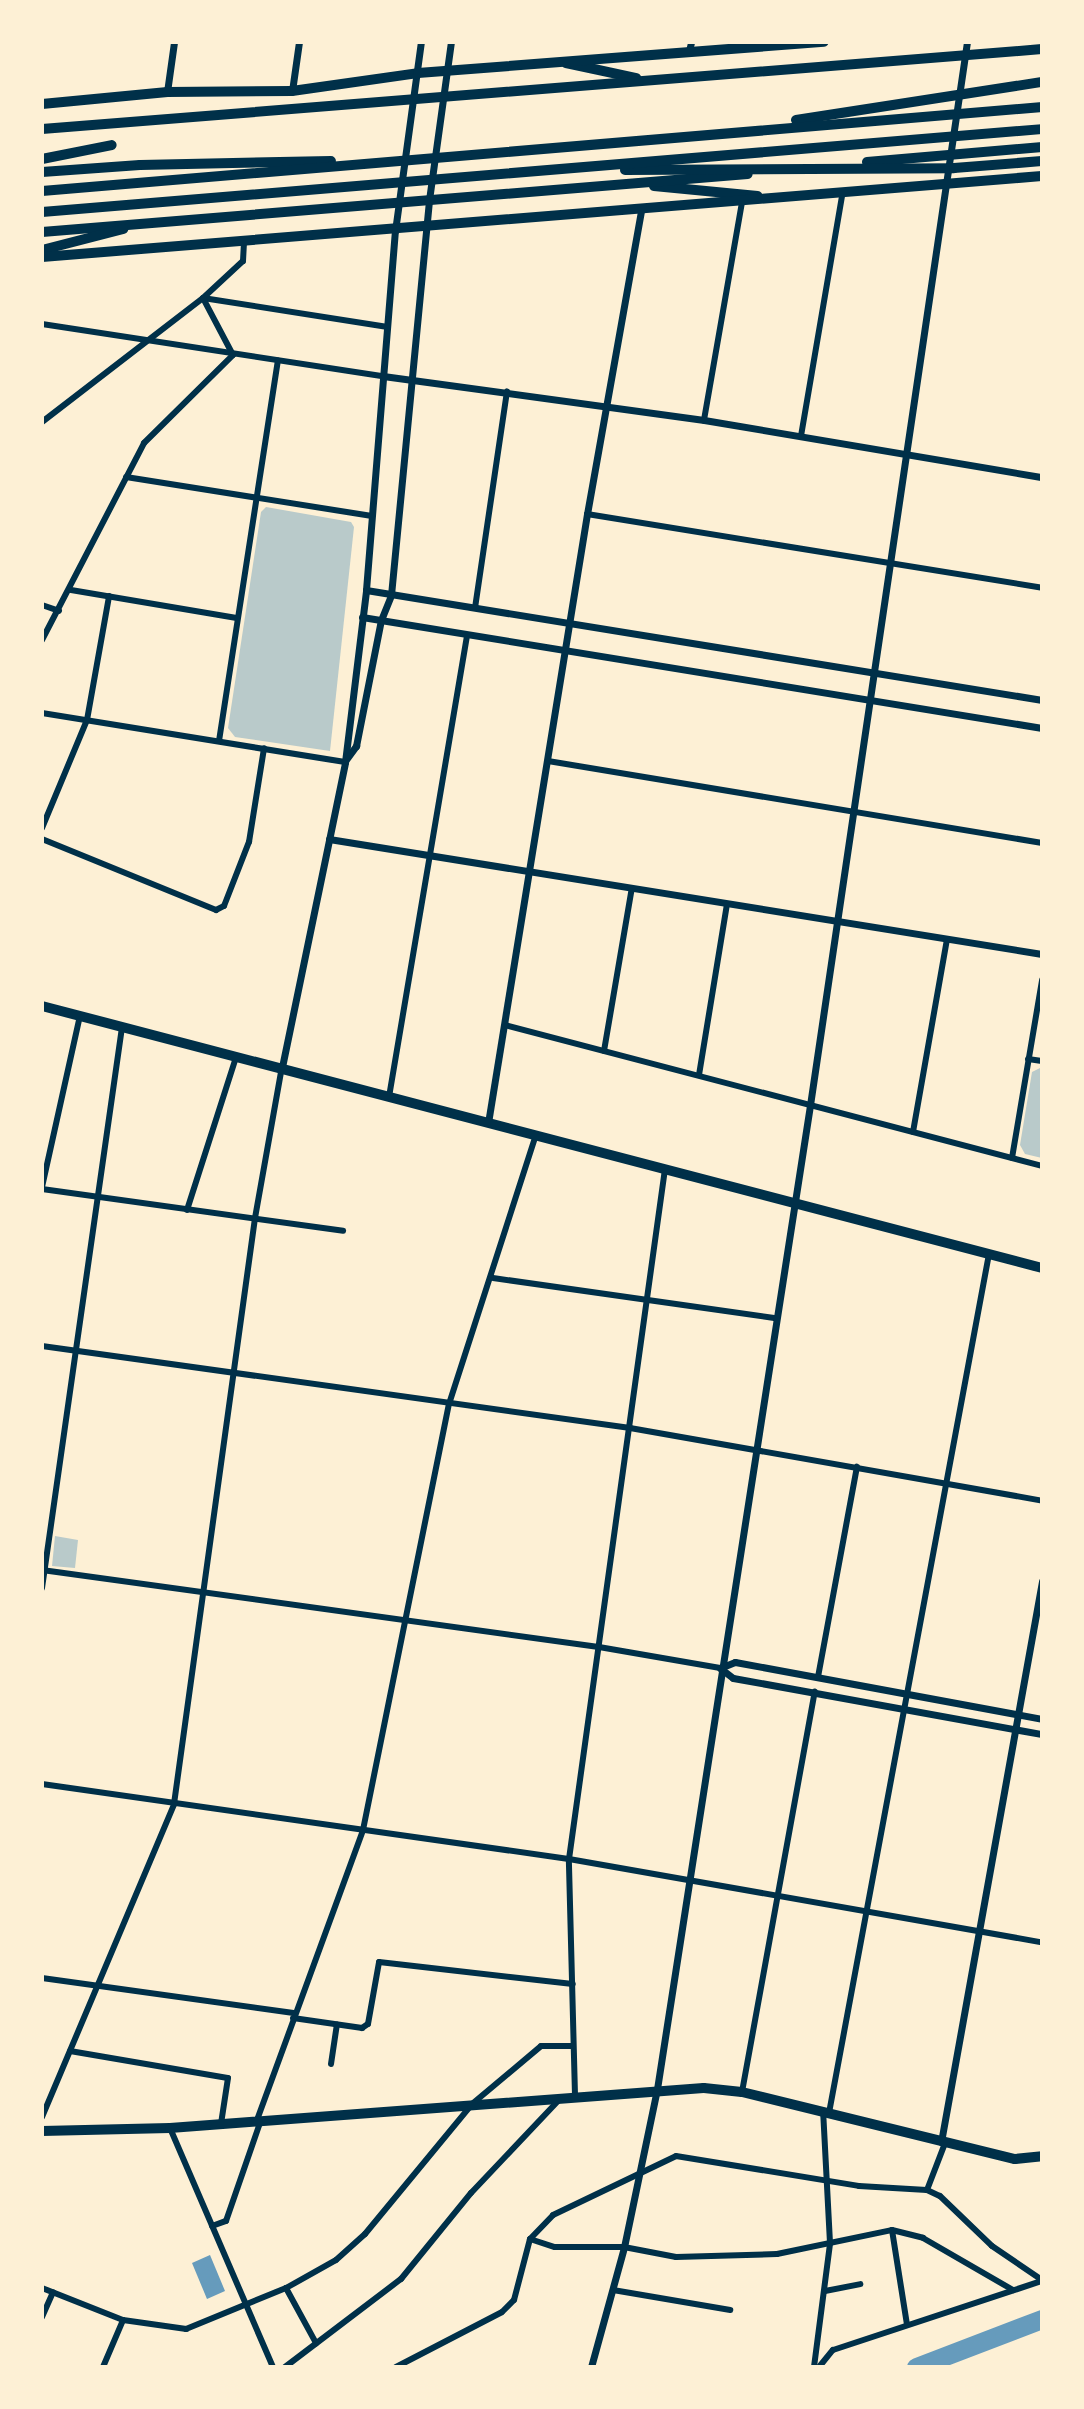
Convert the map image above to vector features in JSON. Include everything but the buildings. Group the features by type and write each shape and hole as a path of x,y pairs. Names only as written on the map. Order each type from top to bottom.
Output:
{"highway":[{"path":"720,133 1042,82"},
{"path":"42,191 1042,107"},
{"path":"42,212 1042,129"},
{"path":"42,159 112,145"},
{"path":"799,168 1042,149"},
{"path":"42,172 286,160 366,164"},
{"path":"470,177 799,168 954,168 1042,161"}],"main road":[{"path":"42,104 167,92 292,91 418,73 562,61 690,46 824,42"},
{"path":"42,130 1042,49"},
{"path":"562,61 585,70 652,80"},
{"path":"42,232 1042,149"},
{"path":"42,257 244,239 395,231 842,195 1042,176"},
{"path":"628,183 783,198"},
{"path":"42,250 99,238 133,225"},
{"path":"42,1006 1042,1268"},
{"path":"42,2131 170,2128 657,2089 742,2092 1015,2160 1042,2155"}],"street":[{"path":"167,92 174,42"},
{"path":"292,91 299,42"},
{"path":"42,2117 174,1804 236,1372 255,1218 282,1067 345,762 366,590 395,231 421,42"},
{"path":"345,762 356,746 381,620 391,595 429,200 451,42"},
{"path":"591,2367 624,2247 657,2089 774,1318 810,1105 903,453 953,158 967,42"},
{"path":"801,436 842,195"},
{"path":"704,420 742,202"},
{"path":"488,1123 587,514 642,210"},
{"path":"42,422 203,298 243,261 244,239"},
{"path":"203,298 388,327"},
{"path":"203,298 233,355"},
{"path":"42,324 233,355 383,376 412,377 704,420 1042,477"},
{"path":"42,640 71,590 144,443 233,355"},
{"path":"219,741 278,361"},
{"path":"475,608 507,391"},
{"path":"126,477 257,500 372,516"},
{"path":"587,514 1042,588"},
{"path":"71,590 237,618"},
{"path":"366,590 1042,700"},
{"path":"42,828 87,720 109,596"},
{"path":"42,605 60,611"},
{"path":"362,617 565,653 1042,728"},
{"path":"388,1097 467,636"},
{"path":"42,713 345,762"},
{"path":"42,839 216,909 224,906 249,842 264,748"},
{"path":"548,761 1042,843"},
{"path":"329,839 1042,954"},
{"path":"604,1051 632,888"},
{"path":"699,1075 727,904"},
{"path":"913,1132 947,939"},
{"path":"1012,1158 1042,980"},
{"path":"80,1016 42,1188 343,1231"},
{"path":"505,1024 1042,1166"},
{"path":"42,1588 122,1027"},
{"path":"187,1210 236,1056"},
{"path":"1028,1059 1042,1061"},
{"path":"212,2226 226,2221 293,2015 363,1830 449,1404 493,1278 536,1135"},
{"path":"575,2095 569,1859 665,1169"},
{"path":"814,2367 830,2243 826,2112 867,1910 989,1254"},
{"path":"493,1278 774,1318"},
{"path":"42,1346 630,1428 1042,1501"},
{"path":"818,1677 857,1467"},
{"path":"44,1571 599,1647 720,1668 733,1678 1042,1734"},
{"path":"927,2190 943,2143 1042,1581"},
{"path":"720,1668 735,1662 1042,1719"},
{"path":"742,2092 815,1692"},
{"path":"42,1784 569,1859 1042,1942"},
{"path":"42,1979 293,2015 362,2028 368,2024 379,1962 573,1984"},
{"path":"331,2064 337,2024"},
{"path":"42,2288 123,2320 186,2329 247,2301 286,2287 336,2260 365,2234 472,2104 541,2046 573,2046"},
{"path":"70,2051 228,2078 221,2124"},
{"path":"285,2367 313,2350 316,2343 413,2267 471,2193 562,2098"},
{"path":"170,2128 247,2301 273,2367"},
{"path":"396,2367 502,2312 514,2300 530,2239 554,2215 601,2196 640,2173 677,2156 826,2180 927,2190 940,2196 992,2246 1042,2280"},
{"path":"530,2239 570,2249 624,2247 676,2257 777,2254 892,2230 923,2238 1013,2290"},
{"path":"892,2230 907,2325"},
{"path":"819,2367 833,2350 1042,2280"},
{"path":"825,2291 860,2284"},
{"path":"286,2287 316,2343"},
{"path":"613,2290 730,2310"},
{"path":"42,2317 53,2292"},
{"path":"103,2367 123,2320"}],"shaded area":[{"path":"266,507 351,522 354,527 330,751 235,737 228,728 261,512"},
{"path":"1042,1067 1042,1158 1025,1154 1020,1145 1032,1072"},
{"path":"55,1536 78,1540 75,1568 52,1566"}],"water":[{"path":"210,2255 225,2291 207,2299 192,2263"}],"waterway":[{"path":"916,2367 1042,2319"}]}
